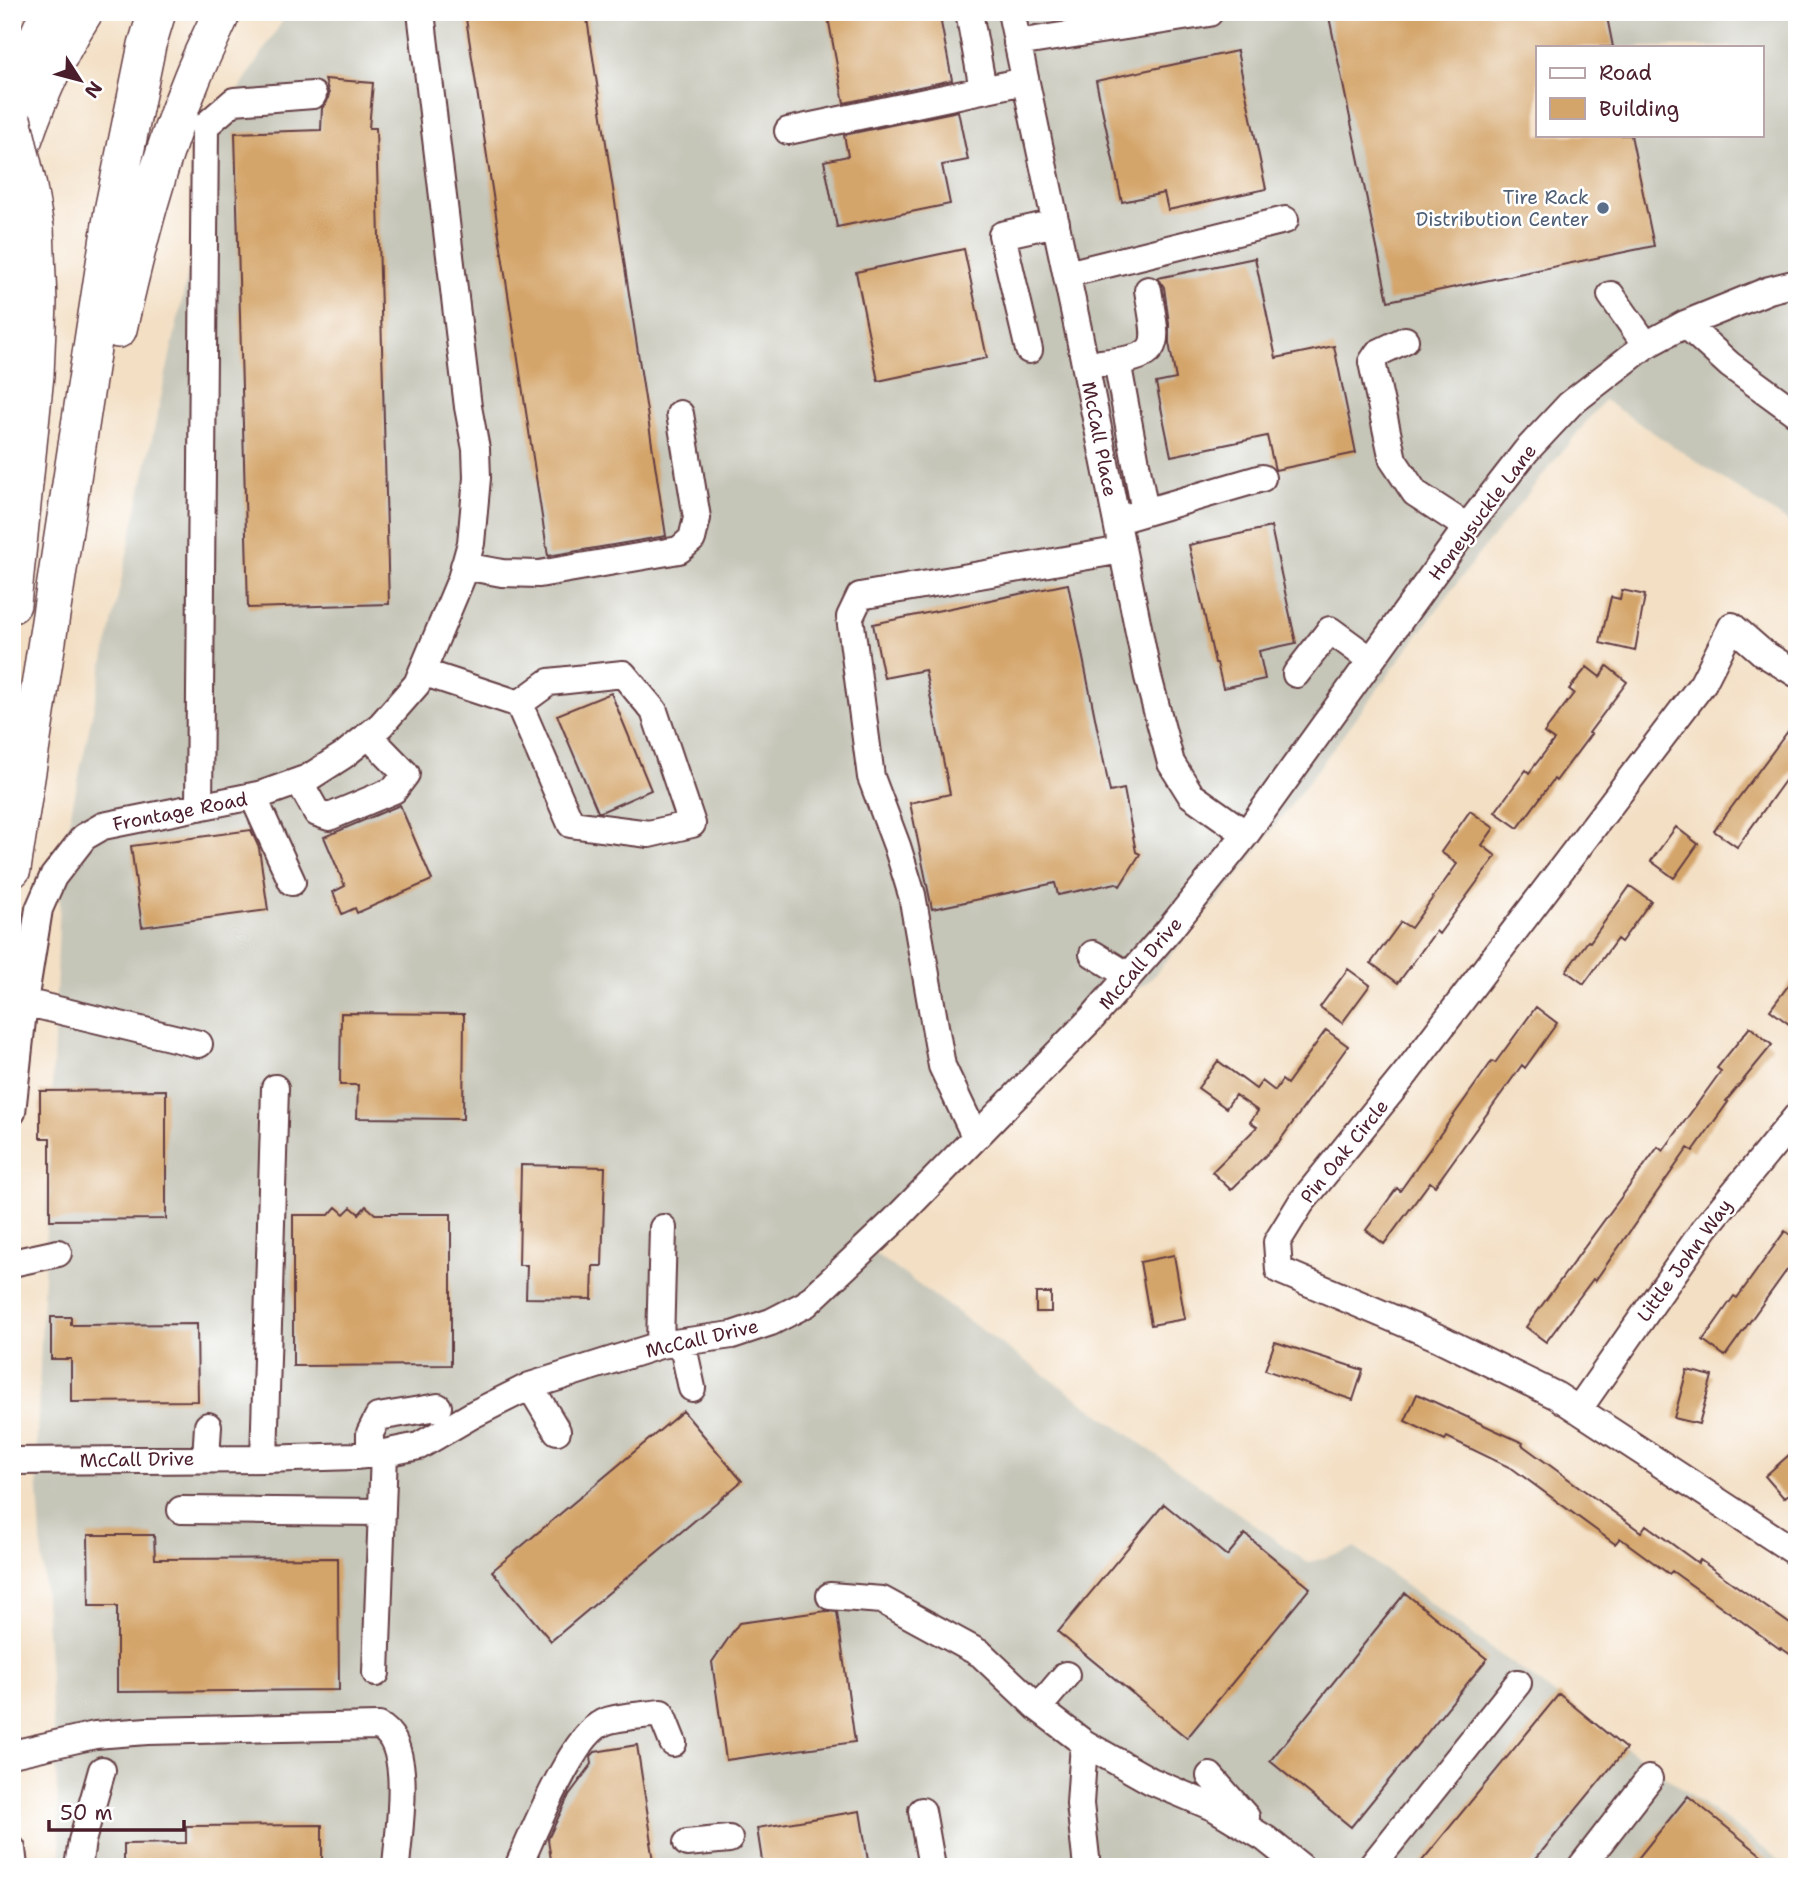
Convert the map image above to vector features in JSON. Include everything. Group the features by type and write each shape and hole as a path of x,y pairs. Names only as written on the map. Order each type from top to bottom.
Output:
{"highway":[{"path":"12,604 35,375 38,302 35,228 12,117 21,75 49,12"},
{"path":"12,173 26,130 71,33 84,12"},
{"path":"56,592 139,236 191,80 222,12"},
{"path":"12,869 113,211 152,29"}],"street":[{"name":"Frontage Road","path":"12,1112 24,1002 39,909 53,877 84,837 103,826 253,796 299,781 344,755 381,724 417,684 462,572 474,522 477,478 475,449 421,12"},
{"path":"969,12 983,89"},
{"name":"McCall Place","path":"1011,12 1086,364 1148,677 1171,763 1191,795 1246,834"},
{"path":"1017,43 1209,13"},
{"path":"788,131 1025,81"},
{"path":"200,807 205,126 234,102 313,95"},
{"path":"1067,274 1285,220"},
{"path":"1029,350 1002,235 1056,223"},
{"name":"Honeysuckle Lane","path":"1246,834 1467,527 1526,451 1570,404 1646,345 1685,324 1769,289 1797,283"},
{"path":"1086,364 1143,356 1155,343 1148,290"},
{"path":"1611,295 1646,345"},
{"path":"1685,324 1730,365 1797,414"},
{"path":"1405,340 1378,353 1372,362 1393,460 1415,493 1467,527"},
{"path":"1117,361 1146,512"},
{"path":"462,572 539,573 680,550 692,539 697,518 680,414"},
{"path":"1116,521 1262,478"},
{"path":"975,1136 942,1066 912,895 871,777 850,617 860,596 1122,550"},
{"name":"Pin Oak Circle","path":"1797,674 1763,653 1732,626 1703,684 1407,1072 1301,1203 1277,1242 1279,1270 1439,1338 1557,1396 1797,1553"},
{"path":"1296,674 1330,630 1371,660"},
{"path":"422,672 519,704 572,824 649,834 692,824 654,711 623,674 549,682 519,704"},
{"path":"299,781 317,813 329,817 394,790 406,774 368,735"},
{"path":"253,796 292,882"},
{"name":"McCall Drive","path":"12,1461 264,1459 377,1454 419,1446 530,1386 671,1344 732,1335 771,1322 806,1304 893,1222 1092,1018 1246,834"},
{"path":"1093,954 1129,976"},
{"path":"24,1002 199,1044"},
{"path":"264,1459 275,1088"},
{"name":"Little John Way","path":"1578,1410 1705,1228 1797,1116"},
{"path":"663,1228 671,1344 692,1388"},
{"path":"12,1263 58,1253"},
{"path":"530,1386 557,1431"},
{"path":"376,1673 381,1512 377,1454 370,1433 378,1417 438,1407"},
{"path":"206,1458 208,1426"},
{"path":"181,1510 381,1512"},
{"path":"830,1596 882,1600 981,1654 1038,1708 1084,1743 1151,1781 1215,1808 1266,1839 1301,1867"},
{"path":"1038,1708 1066,1675"},
{"path":"1371,1867 1518,1683"},
{"path":"518,1867 552,1790 586,1737 601,1723 661,1713 673,1743"},
{"path":"12,1754 95,1735 147,1731 379,1726 394,1738 400,1758 402,1794 396,1867"},
{"path":"1084,1743 1080,1804 1087,1867"},
{"path":"78,1867 82,1841 102,1770"},
{"path":"1210,1776 1266,1839"},
{"path":"1581,1867 1649,1779"},
{"path":"922,1811 932,1867"},
{"path":"687,1843 729,1839"},
{"path":"12,1849 14,1867"}],"shaded area":[{"path":"288,12 1797,12 1797,528 1604,400 1478,555 1240,873 1151,979 1065,1043 874,1253 1308,1563 1355,1548 1789,1867 62,1867 36,1459 62,854 222,116"}],"building":[{"path":"465,12 586,12 666,536 548,556"},
{"path":"827,12 939,12 952,80 844,103"},
{"path":"1328,12 1606,12 1613,46 1536,46 1536,136 1631,136 1654,246 1388,301"},
{"path":"1237,51 1266,189 1168,210 1164,193 1122,202 1096,81"},
{"path":"325,79 373,83 369,128 376,128 389,604 248,608 235,133 321,130 322,108 329,94"},
{"path":"958,111 968,160 942,165 950,204 837,227 824,161 848,156 844,135"},
{"path":"964,249 987,358 878,381 856,272"},
{"path":"1255,258 1276,358 1334,346 1356,453 1275,470 1267,436 1171,456 1156,383 1176,379 1169,343 1164,287 1158,278"},
{"path":"1271,527 1296,643 1259,651 1265,679 1223,688 1189,545"},
{"path":"1068,584 1110,792 1124,789 1136,852 1140,854 1120,886 1116,883 1058,895 1055,883 932,909 910,803 950,794 925,670 884,678 873,624"},
{"path":"1622,590 1645,595 1635,651 1600,643 1611,597 1620,599"},
{"path":"1607,666 1627,682 1556,781 1554,779 1518,828 1495,812 1526,770 1529,773 1554,740 1544,733 1574,693 1569,689 1587,667 1600,677"},
{"path":"611,693 651,790 598,812 557,715"},
{"path":"1797,719 1797,764 1737,847 1714,831"},
{"path":"400,805 432,880 357,913 355,908 342,914 333,892 345,886 324,837"},
{"path":"1470,811 1494,828 1482,845 1496,856 1439,934 1436,931 1398,983 1371,963 1401,922 1411,928 1457,864 1441,852"},
{"path":"1676,827 1698,844 1674,878 1651,861"},
{"path":"251,830 259,848 268,910 142,927 131,846"},
{"path":"1630,886 1651,901 1621,942 1617,939 1584,984 1566,971"},
{"path":"1348,969 1370,985 1342,1023 1320,1007"},
{"path":"1797,974 1797,1030 1770,1010"},
{"path":"1536,1007 1557,1023 1525,1068 1522,1065 1435,1186 1430,1182 1384,1244 1366,1230 1397,1188 1400,1191 1492,1061 1495,1063"},
{"path":"341,1013 464,1014 463,1119 357,1118 358,1085 340,1085"},
{"path":"1750,1027 1772,1045 1726,1101 1728,1102 1693,1151 1688,1148 1595,1281 1593,1279 1546,1342 1526,1327 1658,1147 1663,1151 1721,1071 1717,1068"},
{"path":"1326,1030 1348,1046 1278,1143 1231,1190 1212,1172 1257,1127 1250,1122 1258,1111 1235,1095 1226,1108 1198,1088 1218,1061 1256,1089 1262,1081 1275,1091 1282,1080 1287,1084"},
{"path":"166,1090 166,1219 50,1220 50,1138 40,1138 40,1091"},
{"path":"521,1165 605,1167 602,1266 593,1266 592,1299 526,1298 527,1265 519,1265"},
{"path":"366,1206 375,1214 451,1214 451,1365 293,1366 293,1215 329,1215 336,1207 344,1214 351,1207 359,1214"},
{"path":"1785,1231 1797,1240 1797,1256 1725,1356 1703,1340"},
{"path":"1174,1255 1185,1319 1151,1325 1140,1262"},
{"path":"1036,1293 1051,1293 1051,1312 1036,1312"},
{"path":"51,1317 71,1317 71,1325 197,1324 198,1401 71,1402 71,1359 51,1359"},
{"path":"1275,1342 1363,1370 1353,1400 1265,1370"},
{"path":"1687,1370 1712,1376 1699,1424 1674,1418"},
{"path":"1417,1394 1523,1443 1522,1445 1641,1532 1646,1525 1698,1563 1700,1560 1797,1629 1797,1659 1672,1571 1669,1574 1620,1538 1615,1544 1513,1469 1447,1437 1445,1440 1405,1421"},
{"path":"683,1411 742,1481 551,1641 492,1571"},
{"path":"1797,1448 1797,1487 1784,1498 1765,1476"},
{"path":"1164,1504 1227,1556 1245,1534 1310,1588 1187,1738 1058,1632"},
{"path":"88,1535 154,1535 155,1559 338,1558 339,1690 117,1692 117,1606 89,1606"},
{"path":"1405,1593 1487,1659 1351,1827 1270,1761"},
{"path":"826,1611 837,1612 855,1742 726,1760 712,1662 739,1623"},
{"path":"1559,1694 1626,1749 1529,1867 1417,1867"},
{"path":"637,1745 654,1867 552,1867 548,1839 569,1795 592,1764 591,1756 595,1752"},
{"path":"1688,1796 1776,1867 1631,1867"},
{"path":"860,1811 869,1867 763,1867 757,1828"},
{"path":"322,1825 322,1867 124,1867 124,1844 186,1843 186,1826"}],"place":[{"name":"Tire Rack Distribution Center","path":"1603,208"}]}
